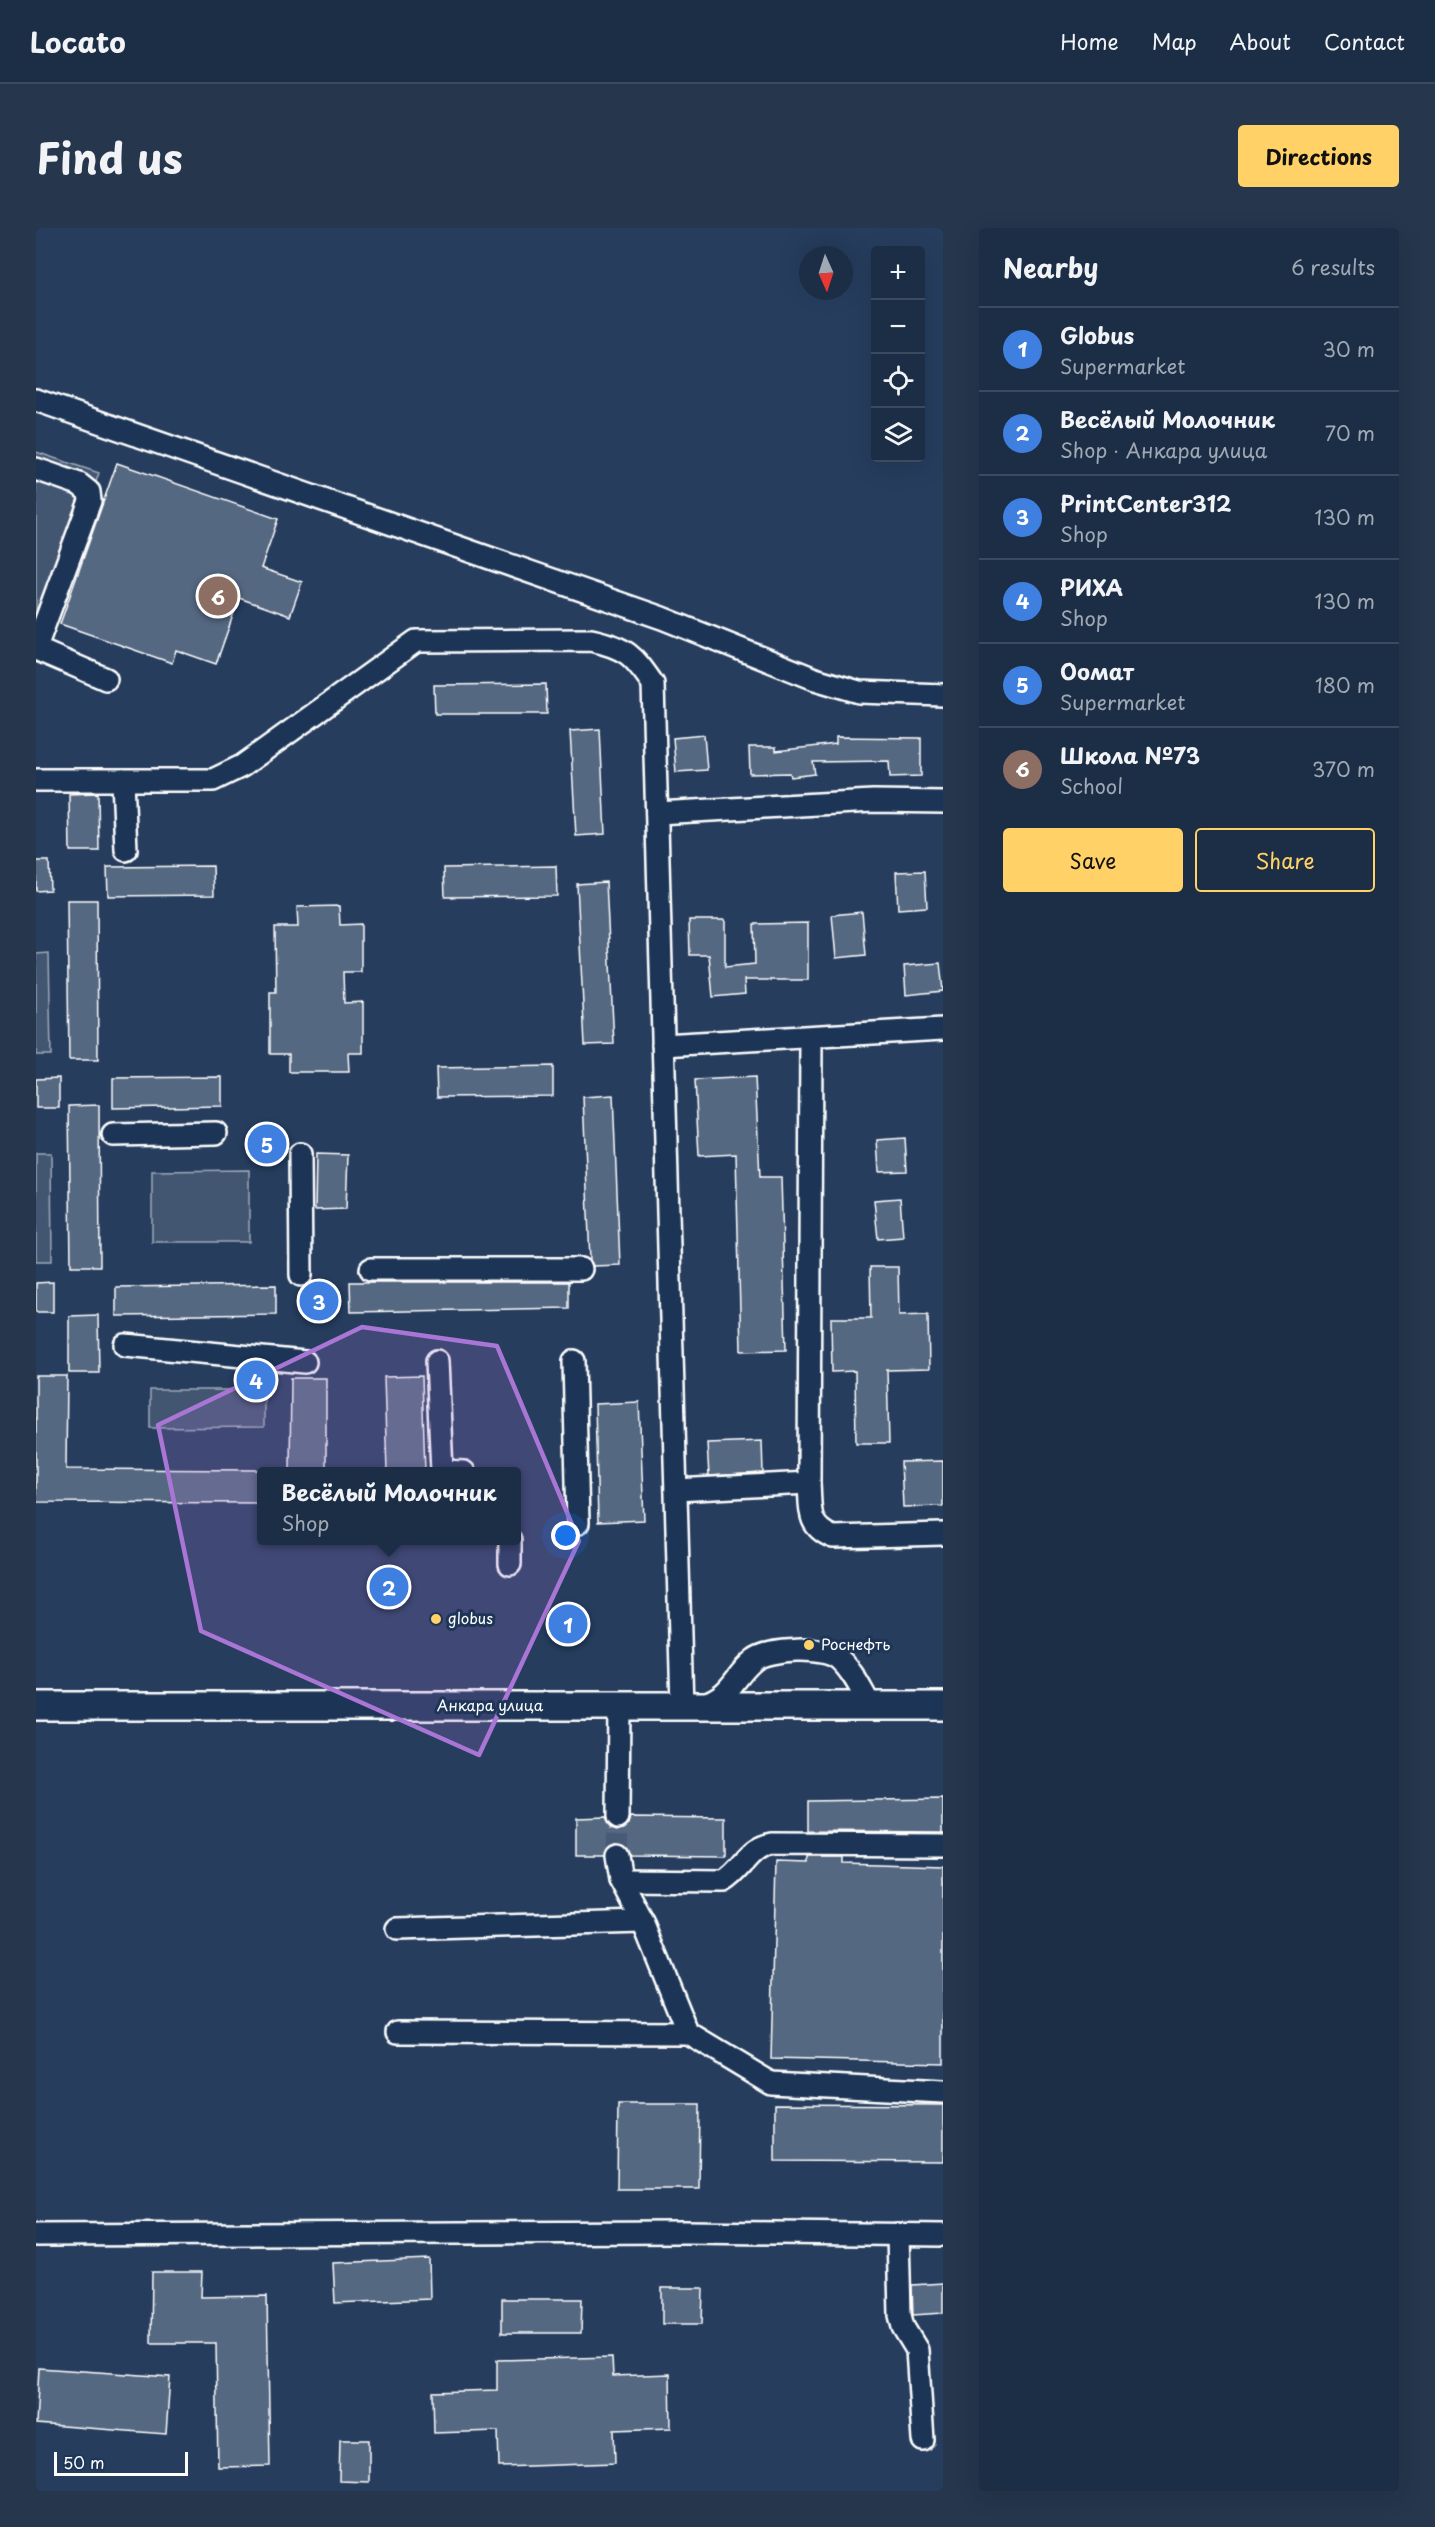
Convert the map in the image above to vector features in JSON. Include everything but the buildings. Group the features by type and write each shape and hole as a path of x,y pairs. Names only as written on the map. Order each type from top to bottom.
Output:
{"main road":[{"name":"Анкара улица","path":"36,1706 943,1706"}],"street":[{"path":"36,400 662,618 815,679 860,692 943,695"},
{"path":"36,469 79,484 89,492 90,501 36,648 106,679"},
{"path":"36,780 213,780 242,766 416,641 591,640 616,645 632,655 653,684 676,1490 692,1706 727,1693 754,1660 768,1653 808,1651 837,1656 848,1668 870,1705"},
{"path":"123,780 126,850"},
{"path":"657,813 873,801 943,802"},
{"path":"663,1045 943,1029"},
{"path":"811,1036 809,1483 812,1522 821,1532 833,1537 943,1534"},
{"path":"113,1135 216,1133"},
{"path":"300,1155 301,1275"},
{"path":"371,1269 581,1269"},
{"path":"125,1345 305,1362"},
{"path":"437,1361 442,1467"},
{"path":"574,1361 578,1523"},
{"path":"676,1490 809,1483"},
{"path":"510,1545 510,1564"},
{"path":"618,1817 619,1706"},
{"path":"621,1880 724,1881 731,1877 752,1851 772,1844 943,1845"},
{"path":"617,1855 621,1880 643,1922 688,2033"},
{"path":"397,1929 643,1922"},
{"path":"398,2032 688,2033 771,2083 943,2092"},
{"path":"36,2235 685,2232 943,2235"},
{"path":"898,2234 900,2315 903,2327 917,2350 923,2440"}],"highlighted area":[{"path":"362,1327 497,1346 579,1541 479,1755 201,1631 158,1425"}],"shaded area":[{"path":"36,452 99,473 46,629 36,627"},
{"path":"49,953 51,1055 36,1055 36,954"},
{"path":"36,1153 51,1153 52,1261 36,1261"},
{"path":"249,1170 249,1242 152,1242 152,1171"},
{"path":"150,1390 264,1390 264,1427 150,1428"}],"tunnel":[{"path":"617,1855 618,1817"}],"place":[{"name":"Школа №73","path":"218,596"},
{"name":"Оомат","path":"267,1144"},
{"name":"PrintCenter312","path":"319,1301"},
{"name":"РИХА","path":"256,1380"},
{"name":"Весёлый Молочник","path":"389,1587"},
{"name":"globus","path":"436,1619"},
{"name":"Globus","path":"568,1624"},
{"name":"Роснефть","path":"809,1645"}]}
